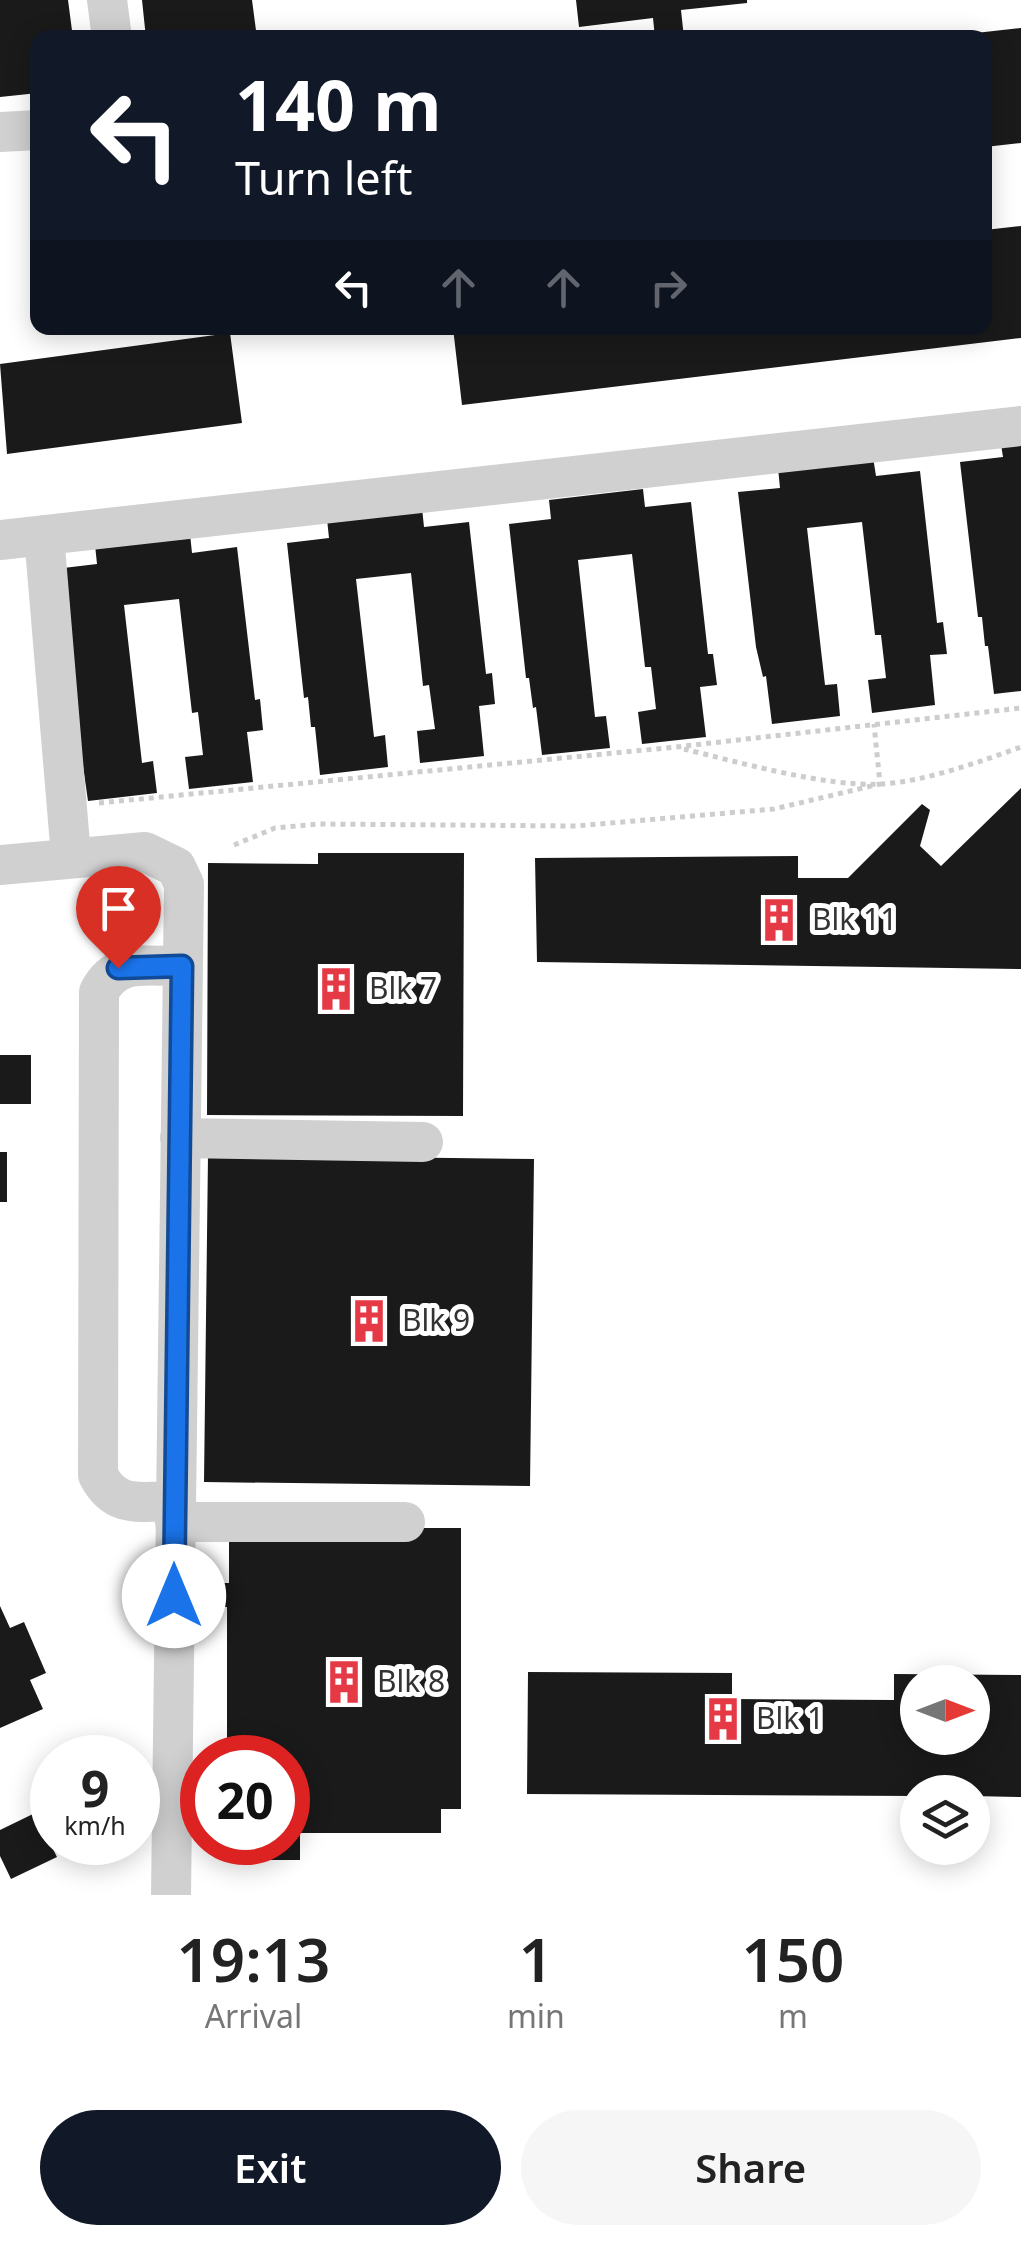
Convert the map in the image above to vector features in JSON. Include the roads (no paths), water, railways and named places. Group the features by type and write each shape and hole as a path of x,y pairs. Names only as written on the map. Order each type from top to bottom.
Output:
{"lane":[{"path":"108,0 111,30"},
{"path":"0,132 30,130"},
{"path":"0,540 1021,426"},
{"path":"44,535 70,856"},
{"path":"0,865 144,852 176,866 186,904 170,1895"},
{"path":"182,966 118,968 107,977 100,992 98,1475 107,1493 119,1500 175,1512 405,1522"},
{"path":"180,1138 423,1142"}],"place":[{"name":"Blk 11","path":"779,920"},
{"name":"Blk 7","path":"336,989"},
{"name":"Blk 9","path":"369,1321"},
{"name":"Blk 8","path":"344,1682"},
{"name":"Blk 1","path":"723,1719"}]}
